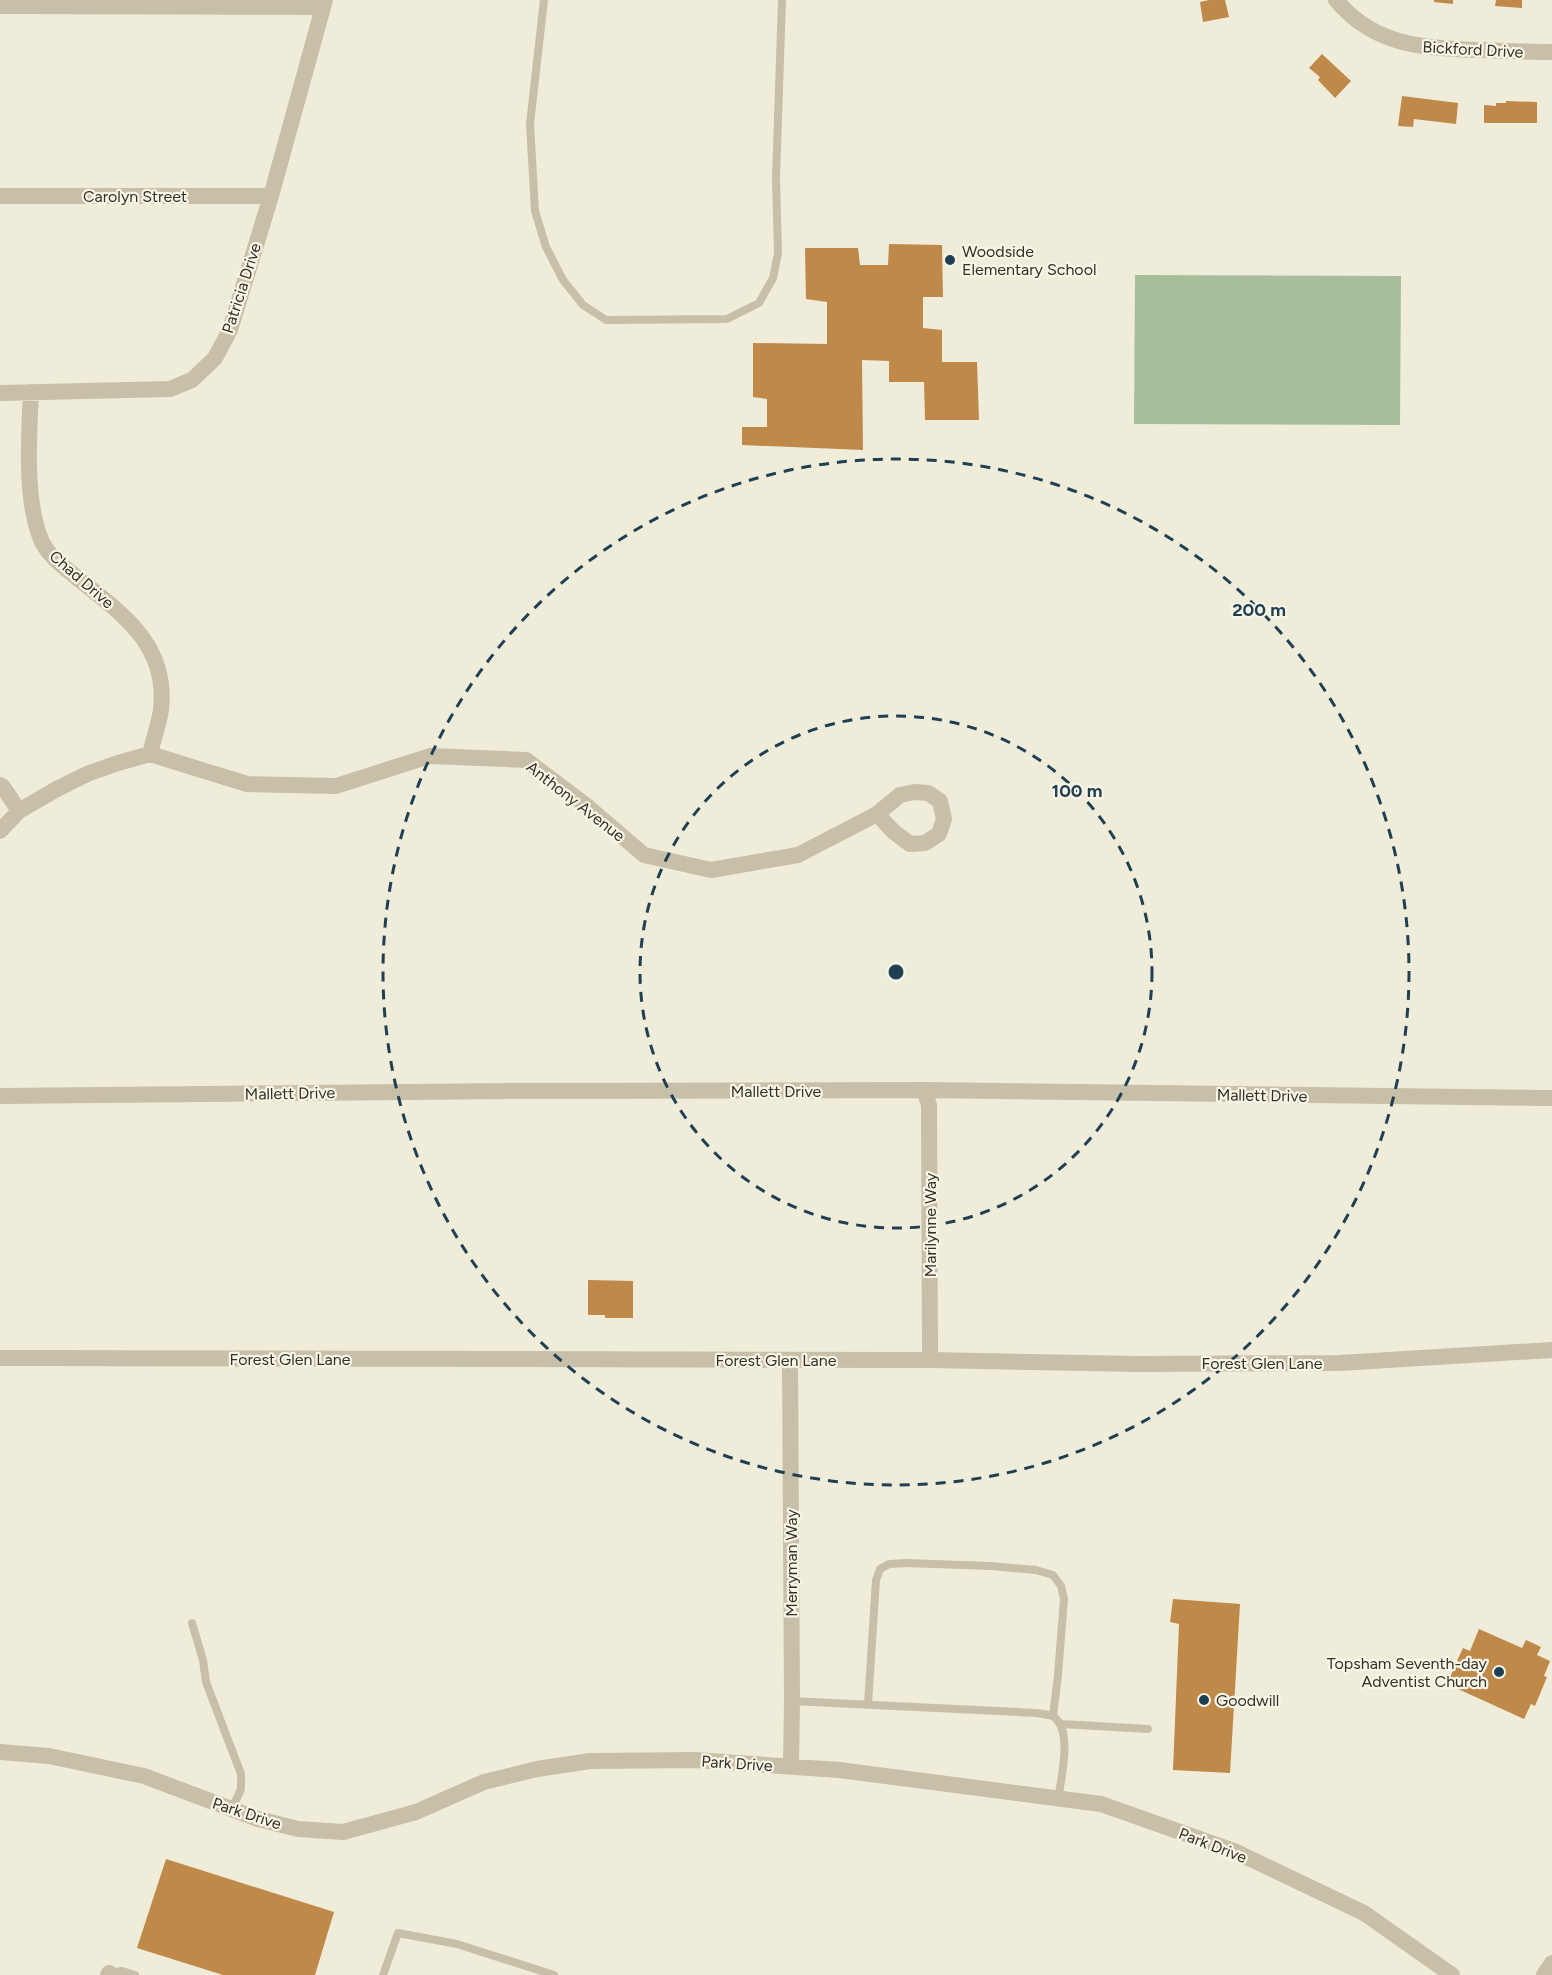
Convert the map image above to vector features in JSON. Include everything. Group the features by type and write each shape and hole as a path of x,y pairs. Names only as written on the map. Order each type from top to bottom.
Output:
{"street":[{"name":"Bickford Drive","path":"1336,0 1358,21 1377,34 1418,47 1552,52"},
{"path":"0,6 324,4"},
{"name":"Patricia Drive","path":"0,393 170,389 192,380 215,358 230,330 271,196 324,4"},
{"name":"Carolyn Street","path":"0,196 271,196"},
{"name":"Chad Drive","path":"30,392 29,458 32,508 36,526 44,544 59,563 123,615 156,658 161,709 150,754"},
{"path":"0,831 19,810 87,774 150,754"},
{"name":"Anthony Avenue","path":"150,754 247,784 325,786 336,786 430,756 526,760 588,807 644,855 711,870 798,855 877,814"},
{"path":"0,785 19,810"},
{"name":"Mallett Drive","path":"0,1096 924,1090 1552,1098"},
{"name":"Marilynne Way","path":"924,1090 929,1105 930,1360"},
{"name":"Forest Glen Lane","path":"0,1358 1340,1363 1552,1350"},
{"name":"Merryman Way","path":"790,1360 791,1766"},
{"name":"Park Drive","path":"0,1752 49,1756 144,1776 258,1819 298,1829 343,1833 416,1812 484,1782 547,1767 590,1761 683,1760 839,1770 1101,1804 1234,1851 1364,1913 1452,1975"},
{"path":"1544,1975 1552,1964"}],"lane":[{"path":"544,0 530,124 535,211 546,247 562,280 583,305 606,320 727,319 759,303 773,278 778,253 776,178 782,0"},
{"path":"868,1704 876,1580 880,1569 889,1564 906,1563 991,1566 1036,1570 1053,1575 1061,1586 1064,1607 1053,1716"},
{"path":"192,1623 203,1660 206,1682 241,1774 241,1789 232,1809"},
{"path":"792,1701 1036,1713 1053,1716 1061,1724 1065,1739 1058,1799"},
{"path":"1061,1724 1148,1729"},
{"path":"383,1975 398,1932 457,1944 554,1975"},
{"path":"108,1974 122,1971 135,1975"}],"green space":[{"path":"1135,275 1401,276 1400,425 1134,424"}],"building":[{"path":"1225,0 1229,17 1203,22 1200,2"},
{"path":"1434,0 1453,0 1453,4 1434,2"},
{"path":"1496,0 1522,0 1522,8 1495,6"},
{"path":"1322,54 1351,81 1335,98 1318,80 1320,77 1309,68"},
{"path":"1402,96 1458,103 1456,124 1414,119 1413,127 1398,126"},
{"path":"1506,101 1537,102 1537,123 1484,123 1484,105 1496,106 1496,103 1506,103"},
{"path":"889,244 942,245 943,297 923,297 923,328 942,330 942,362 977,362 979,420 925,420 924,382 889,382 889,361 862,360 863,450 742,445 742,427 767,427 767,399 753,397 753,343 827,344 827,302 806,299 805,248 858,248 860,265 888,265"},
{"path":"588,1280 633,1281 633,1318 605,1318 605,1315 588,1315"},
{"path":"1173,1599 1240,1604 1230,1773 1173,1770 1179,1624 1170,1622"},
{"name":"Topsham Seventh-day Adventist Church","path":"1479,1629 1522,1648 1526,1640 1541,1647 1537,1655 1550,1661 1544,1676 1547,1677 1535,1706 1531,1704 1524,1719 1447,1684 1455,1666 1461,1669 1463,1664 1457,1661 1463,1648 1470,1651"},
{"path":"166,1859 334,1912 315,1975 223,1975 137,1948"}],"place":[{"name":"Woodside Elementary School","path":"950,260"},
{"name":"Topsham Seventh-day Adventist Church","path":"1499,1672"},
{"name":"Goodwill","path":"1204,1700"}]}
